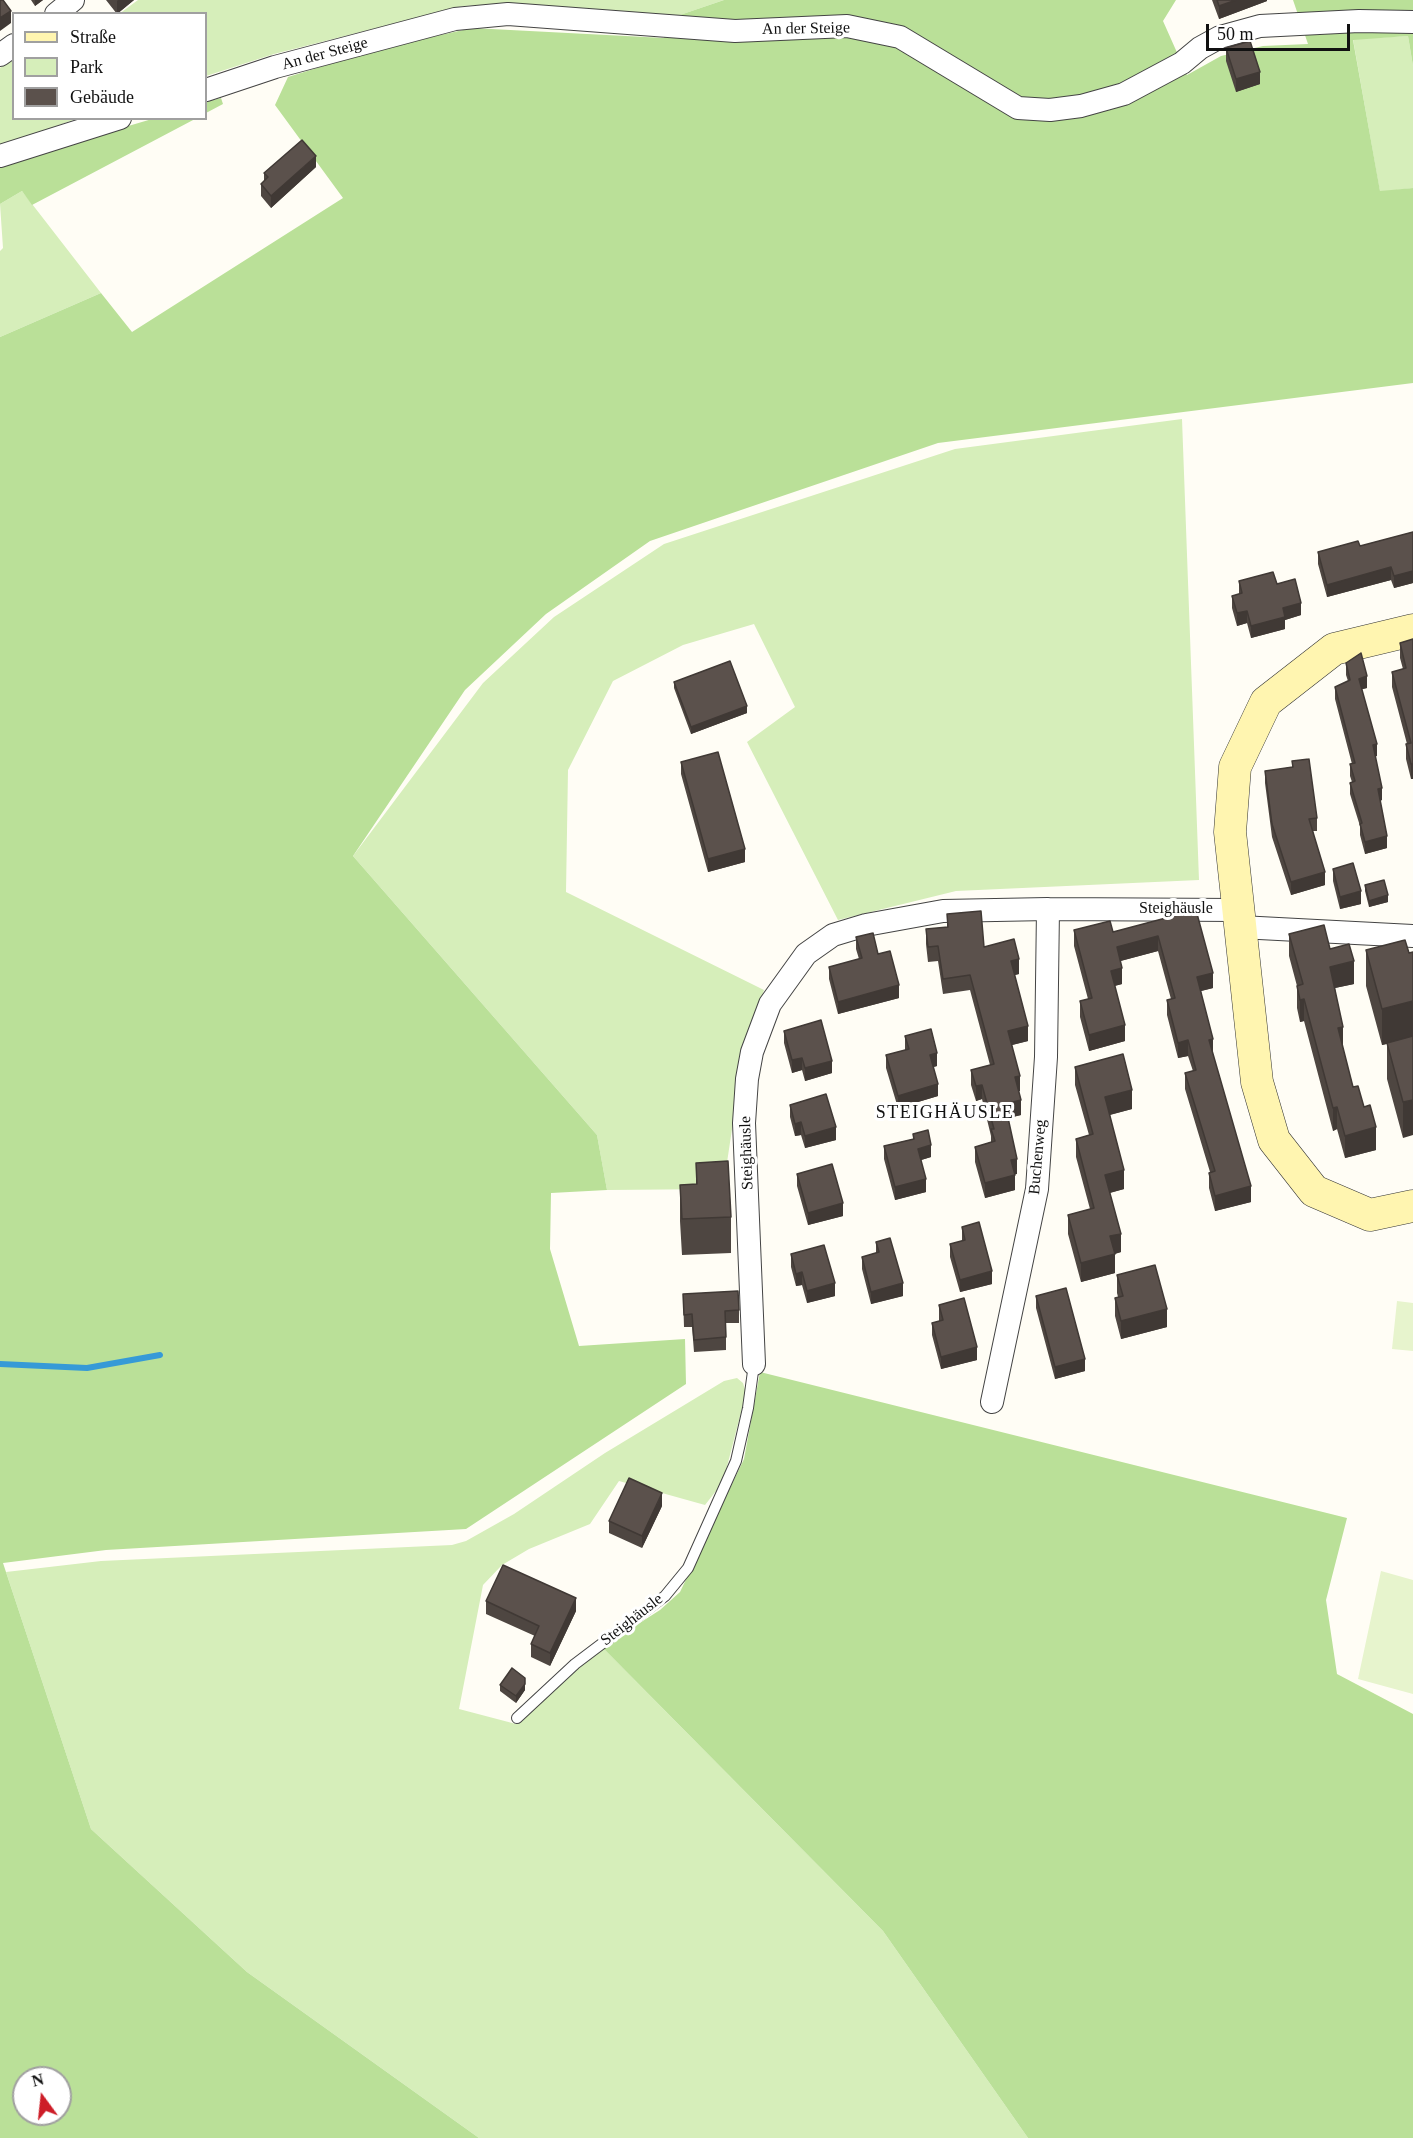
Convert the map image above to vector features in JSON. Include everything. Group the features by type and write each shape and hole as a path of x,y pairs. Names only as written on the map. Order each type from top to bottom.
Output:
{"street":[{"path":"58,12 73,0"},
{"name":"An der Steige","path":"207,90 275,67 455,19 508,14 735,32 847,26 900,37 1018,108 1050,110 1081,106 1124,94 1182,63 1200,48 1220,37 1260,26 1359,21 1413,22"},
{"path":"0,156 114,120"},
{"path":"1413,630 1334,649 1266,702 1235,767 1230,832 1257,1082 1274,1140 1314,1191 1370,1215 1413,1206"},
{"name":"Steighäusle","path":"754,1364 744,1123 747,1078 752,1052 770,1004 806,954 833,935 866,925 943,911 1048,909 1239,919 1413,936"},
{"name":"Buchenweg","path":"992,1402 1037,1190 1046,1057 1048,909"}],"lane":[{"name":"Steighäusle","path":"517,1718 575,1664 665,1596 688,1568 736,1461 748,1408 754,1364"}],"green space":[{"path":"138,0 724,0 671,18 508,4 463,6 274,54 207,76 207,12 122,12"},
{"path":"724,0 1176,0 1163,21 1187,75 1221,56 1263,46 1308,44 1293,0 1413,0 1413,66 1408,36 1353,40 1380,191 1413,188 1413,383 938,443 650,541 546,614 465,690 353,856 597,1135 607,1190 551,1193 550,1249 579,1346 685,1339 686,1384 466,1529 106,1550 3,1563 91,1829 247,1972 479,2138 0,2138 0,337 101,293 132,332 343,198 275,105 288,77 378,49 472,28 664,38 671,18"},
{"path":"1408,36 1413,66 1413,188 1380,192 1353,39"},
{"path":"12,59 12,120 73,120 0,146 0,68"},
{"path":"221,98 223,104 207,112 207,102"},
{"path":"149,120 193,120 32,205 22,191 0,204 0,164"},
{"path":"22,191 101,293 0,337 0,251 3,248 0,204"},
{"path":"1182,419 1199,880 956,891 838,920 747,742 795,707 754,624 683,645 613,681 568,770 566,892 764,990 740,1076 723,1189 607,1190 597,1135 353,856 483,683 554,617 664,544 955,449"},
{"path":"1397,1301 1413,1303 1413,1351 1392,1349"},
{"path":"760,1372 1347,1518 1326,1600 1337,1674 1413,1714 1413,2138 1028,2138 883,1931 602,1647 660,1610 680,1592 744,1459"},
{"path":"737,1378 743,1383 746,1393 723,1482 705,1505 619,1481 590,1524 529,1549 502,1565 483,1585 459,1709 516,1724 602,1647 883,1931 1028,2138 479,2138 247,1972 91,1829 6,1572 101,1561 452,1545 466,1541 514,1514 605,1453 724,1381"},
{"path":"1381,1571 1413,1580 1413,1694 1358,1679"}],"building":[{"path":"0,0 3,0 11,11 0,18"},
{"path":"1217,0 1236,0 1219,6"},
{"path":"1250,41 1260,72 1236,79 1226,48"},
{"path":"302,140 316,156 271,196 261,184 268,177 264,173"},
{"path":"1413,532 1413,571 1394,576 1391,567 1327,585 1318,552 1358,541 1360,546"},
{"path":"1273,572 1277,584 1295,579 1301,603 1283,608 1285,617 1251,626 1247,611 1237,613 1232,596 1242,593 1239,581"},
{"path":"1413,639 1413,764 1411,764 1406,744 1411,743 1392,672 1406,668 1400,643"},
{"path":"1361,653 1367,676 1359,679 1377,744 1373,745 1382,788 1378,789 1387,836 1365,842 1350,783 1355,781 1350,764 1355,763 1335,687 1350,680 1346,663"},
{"path":"730,661 747,706 691,727 674,682"},
{"path":"718,752 745,849 708,859 681,762"},
{"path":"1309,759 1317,818 1309,819 1325,872 1291,882 1272,824 1265,771 1293,767 1292,761"},
{"path":"1353,863 1361,891 1340,897 1333,869"},
{"path":"1384,880 1388,895 1369,901 1365,885"},
{"path":"1196,910 1213,973 1197,977 1213,1039 1209,1040 1251,1186 1215,1196 1209,1173 1215,1171 1185,1073 1196,1070 1188,1040 1178,1043 1167,1000 1175,998 1158,936 1117,947 1122,968 1111,971 1125,1025 1089,1035 1080,1001 1092,998 1074,930 1110,921 1113,932"},
{"path":"981,911 984,947 1014,939 1019,959 1011,961 1028,1026 1008,1031 1020,1076 1015,1077 1021,1100 1005,1104 1017,1159 1011,1160 1015,1175 985,1183 975,1147 995,1141 991,1129 994,1129 982,1085 976,1086 971,1070 994,1064 970,975 943,979 938,946 928,947 926,929 948,927 947,914"},
{"path":"1324,925 1330,949 1349,944 1354,961 1330,967 1343,1027 1338,1028 1353,1087 1358,1086 1364,1107 1370,1105 1376,1127 1345,1136 1337,1107 1333,1108 1304,999 1300,1000 1297,986 1303,984 1289,934"},
{"path":"873,933 878,954 890,951 899,985 838,1002 829,967 862,958 856,937"},
{"path":"1405,940 1409,953 1413,952 1413,1001 1382,1009 1366,950"},
{"path":"821,1020 832,1061 805,1068 802,1058 792,1060 784,1031"},
{"path":"931,1029 937,1053 930,1055 938,1084 898,1096 886,1055 909,1049 905,1036"},
{"path":"1413,1036 1413,1100 1403,1102 1387,1043"},
{"path":"1123,1054 1132,1090 1105,1097 1124,1170 1105,1175 1121,1234 1110,1236 1115,1254 1081,1263 1068,1215 1094,1208 1076,1139 1093,1134 1075,1067"},
{"path":"826,1094 836,1127 805,1136 801,1122 795,1124 790,1105"},
{"path":"928,1130 931,1145 918,1149 926,1179 895,1187 884,1146 914,1139 913,1134"},
{"path":"728,1161 731,1217 682,1219 680,1185 697,1184 696,1163"},
{"path":"832,1164 843,1203 808,1213 797,1174"},
{"path":"979,1222 992,1271 960,1280 950,1244 965,1240 962,1227"},
{"path":"890,1238 903,1283 871,1292 862,1257 879,1252 876,1242"},
{"path":"824,1245 835,1283 807,1291 802,1272 796,1274 791,1254"},
{"path":"1155,1265 1167,1309 1121,1321 1115,1298 1123,1296 1117,1275"},
{"path":"1066,1288 1085,1359 1055,1367 1036,1296"},
{"path":"738,1291 739,1310 725,1311 726,1337 694,1340 692,1314 684,1315 683,1294"},
{"path":"964,1298 977,1347 941,1357 932,1323 943,1320 939,1305"},
{"path":"629,1478 662,1493 642,1536 609,1521"},
{"path":"503,1565 576,1598 550,1653 531,1644 539,1626 486,1601"},
{"path":"512,1668 525,1678 525,1684 516,1696 500,1685"}],"waterway":[{"path":"0,1364 87,1368 160,1355"}],"district":[{"name":"STEIGHÄUSLE","path":"945,1113"}]}
